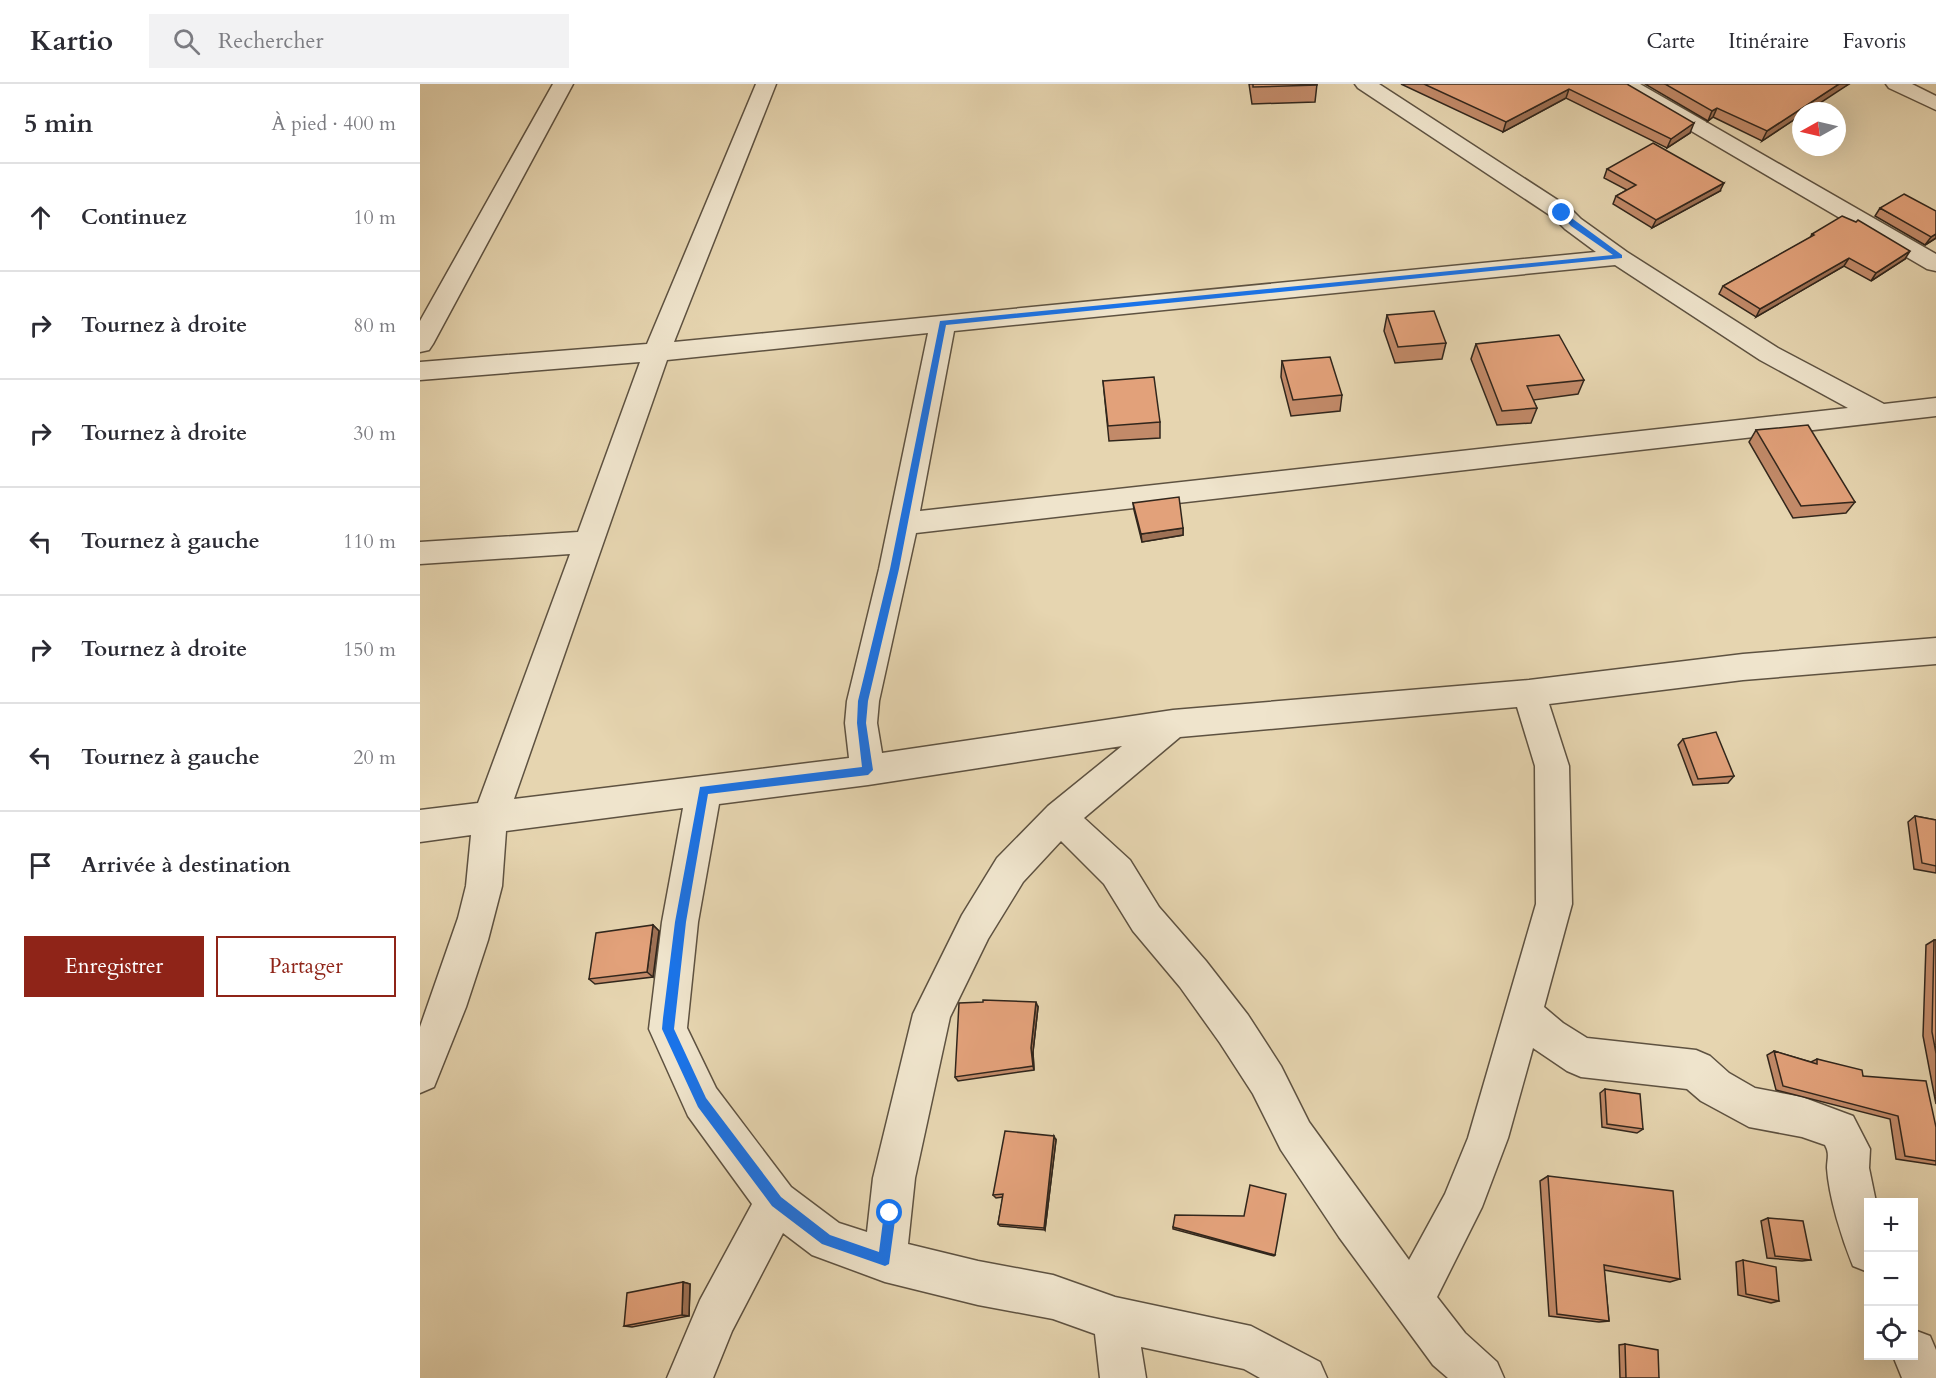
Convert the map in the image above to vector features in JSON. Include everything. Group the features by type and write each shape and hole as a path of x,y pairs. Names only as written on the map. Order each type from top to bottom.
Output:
{"street":[{"path":"420,344 563,84"},
{"path":"420,1073 443,1019 462,965 482,894 490,817 657,352 766,84"},
{"path":"1625,84 1936,264"},
{"path":"1896,84 1936,104"},
{"path":"1382,87 1562,213 1573,224 1619,257 1769,354 1880,413"},
{"path":"420,371 657,352 1619,257"},
{"path":"868,770 861,723 863,701 903,524 943,323"},
{"path":"903,524 1936,407"},
{"path":"420,553 588,542"},
{"path":"420,826 868,770 1173,724 1529,693 1743,667 1936,651"},
{"path":"1412,1300 1461,1207 1484,1148 1554,904 1552,766 1529,693"},
{"path":"885,1260 894,1178 932,1014 975,927 1010,870 1060,817 1173,724"},
{"path":"704,790 680,922 668,1029 702,1102 776,1202 826,1240 885,1260 978,1283 1053,1297 1116,1319 1251,1348 1304,1378"},
{"path":"1060,817 1117,872 1146,919 1193,974 1234,1029 1267,1080 1295,1136 1354,1222 1449,1349 1480,1378"},
{"path":"1522,1012 1550,1037 1581,1057 1696,1070 1715,1087 1749,1107 1802,1117 1839,1130 1850,1149 1848,1168 1864,1241"},
{"path":"690,1378 716,1316 776,1202"},
{"path":"1116,1319 1123,1378"},
{"path":"1917,1360 1925,1378"}],"building":[{"path":"1253,84 1317,84 1317,85 1253,87"},
{"path":"1424,84 1627,84 1694,123 1671,139 1569,89 1506,122"},
{"path":"1665,84 1839,84 1811,102 1792,102 1792,115 1767,131 1717,108 1712,111"},
{"path":"1653,143 1724,183 1656,220 1616,196 1636,185 1607,169"},
{"path":"1904,194 1936,211 1936,234 1931,237 1880,208"},
{"path":"1842,216 1856,222 1858,220 1910,251 1876,273 1849,258 1760,309 1723,286 1814,235 1812,234"},
{"path":"1434,311 1446,343 1398,347 1387,315"},
{"path":"1559,335 1584,380 1527,386 1537,408 1502,411 1476,344"},
{"path":"1330,357 1342,395 1293,400 1282,361"},
{"path":"1154,377 1160,422 1108,426 1103,381"},
{"path":"1808,425 1855,502 1801,506 1756,430"},
{"path":"1179,497 1183,528 1141,534 1133,503"},
{"path":"1716,732 1734,776 1698,779 1683,739"},
{"path":"1915,816 1936,820 1936,866 1922,863"},
{"path":"653,925 647,972 589,979 596,933"},
{"path":"1934,940 1936,940 1936,1053 1932,1032"},
{"path":"983,1000 1036,1002 1031,1048 1033,1066 955,1077 959,1003 983,1002"},
{"path":"1774,1051 1817,1064 1817,1059 1862,1070 1863,1076 1926,1081 1936,1127 1936,1161 1905,1156 1898,1116 1783,1086"},
{"path":"1605,1089 1640,1094 1643,1129 1607,1124"},
{"path":"1005,1131 1054,1136 1044,1228 998,1224 1003,1194 993,1195"},
{"path":"1548,1176 1673,1191 1680,1279 1604,1265 1609,1321 1557,1314"},
{"path":"1250,1185 1286,1194 1275,1255 1173,1227 1175,1215 1244,1216"},
{"path":"1768,1218 1803,1221 1811,1260 1775,1256"},
{"path":"1743,1260 1776,1267 1779,1301 1746,1294"},
{"path":"683,1282 682,1315 624,1326 627,1293"},
{"path":"1625,1344 1658,1350 1659,1378 1626,1378"}],"route":[{"path":"890,1213 885,1260 826,1240 776,1202 702,1102 685,1071 668,1029 668,1018 680,922 704,790 868,770 861,723 863,701 894,569 943,323 1619,257 1573,224 1562,213"}]}
